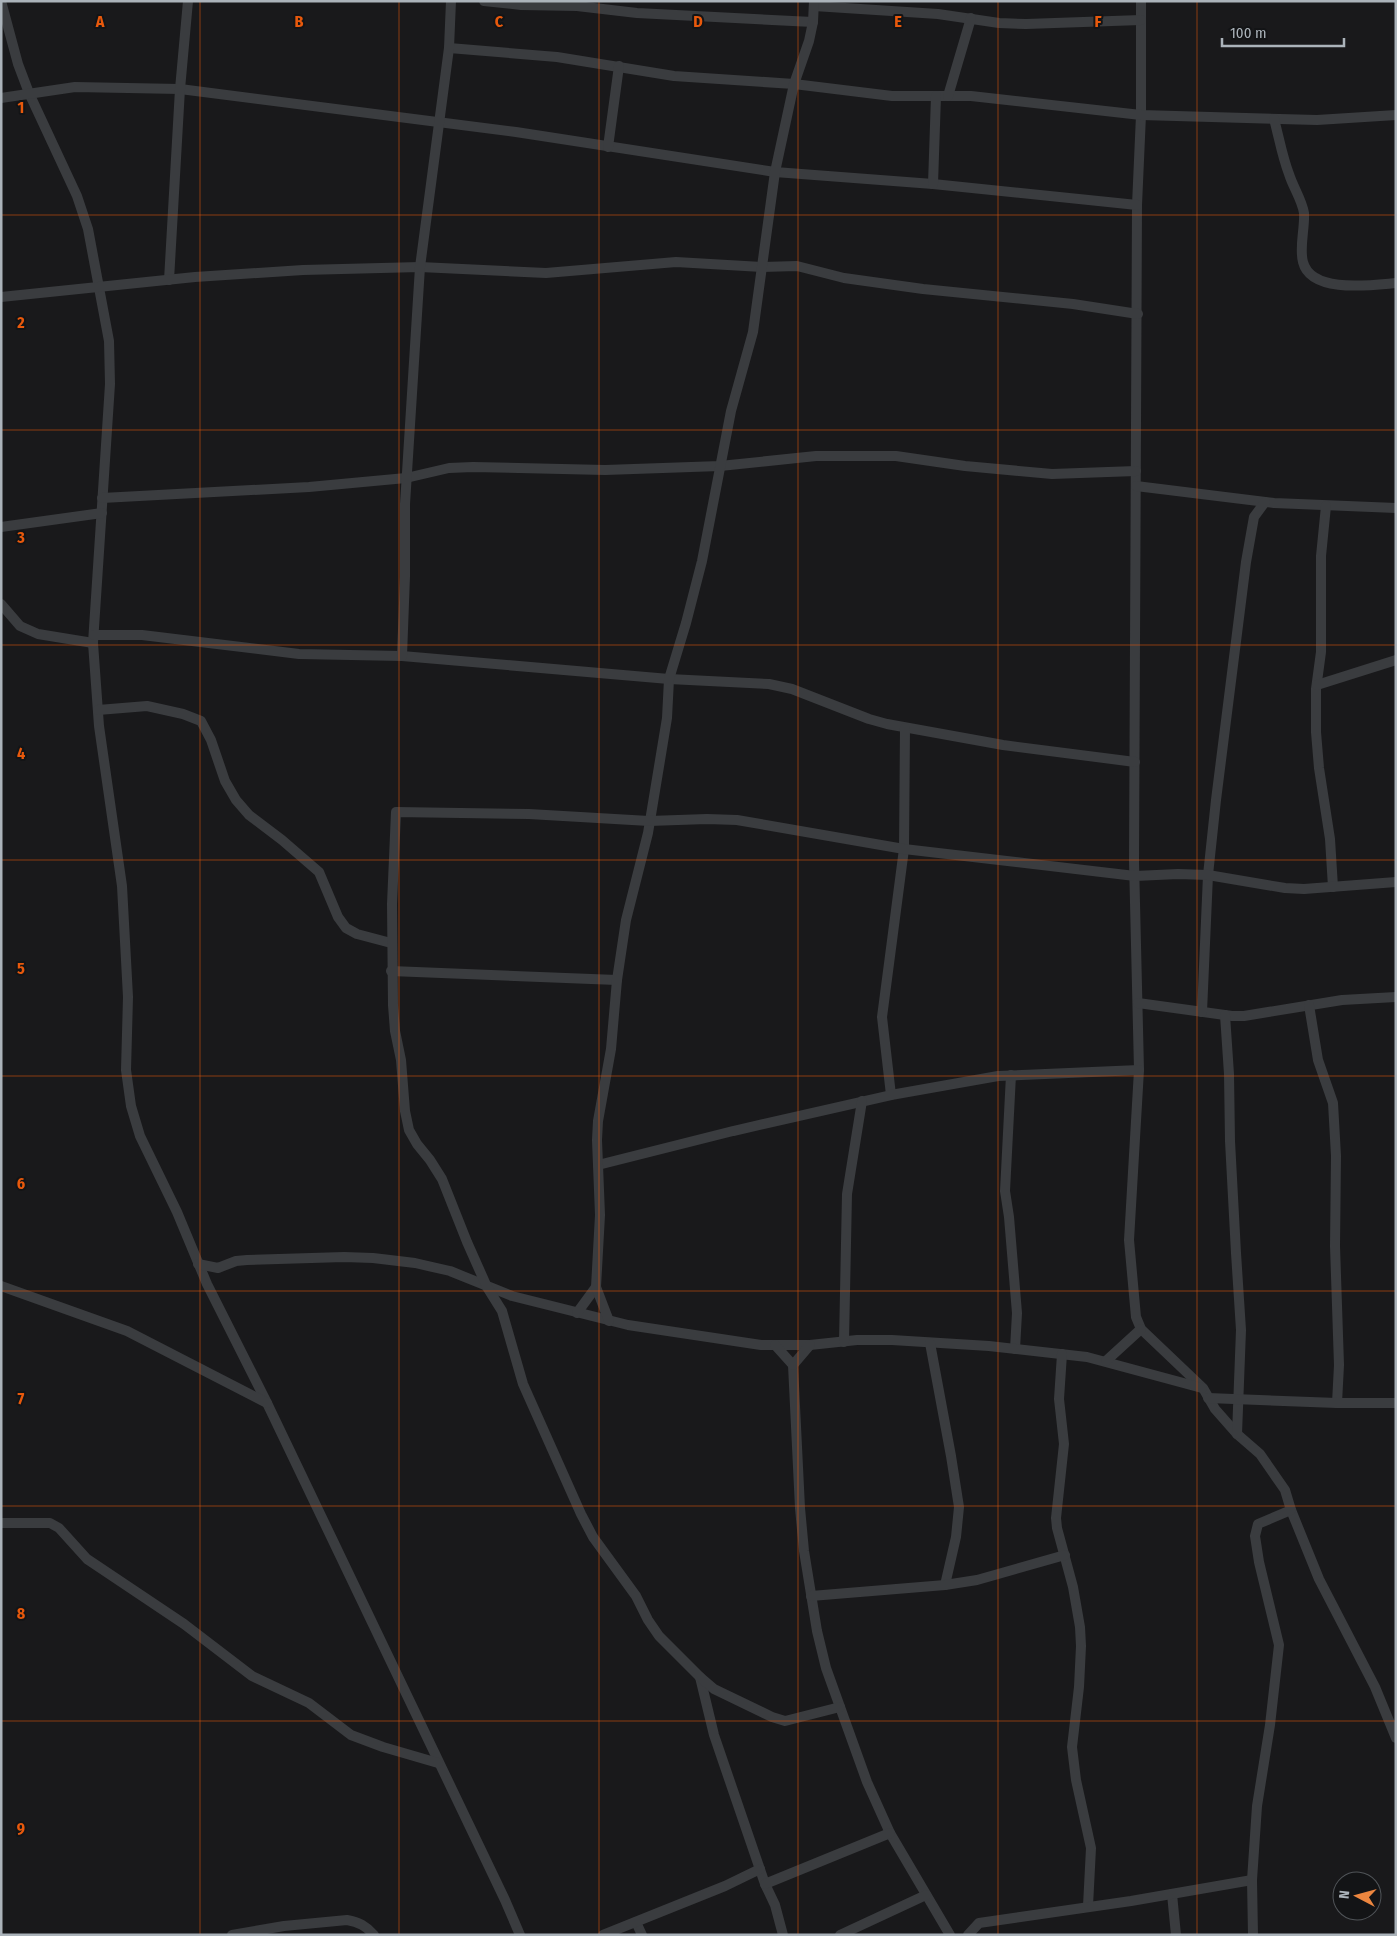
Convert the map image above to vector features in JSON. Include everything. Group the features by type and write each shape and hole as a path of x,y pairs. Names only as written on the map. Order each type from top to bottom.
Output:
{"street":[{"path":"1,1 18,64 29,93 77,196 88,228 109,341 110,384 93,639 99,726 122,886 128,997 126,1070 131,1106 140,1136 207,1284 267,1402 520,1935"},
{"path":"169,280 180,89 188,1"},
{"path":"402,656 406,478 420,267 449,48 450,1"},
{"path":"484,1 521,5 577,6 636,14 813,22"},
{"path":"1141,1 1141,114 1137,205 1135,762 1139,1070 1128,1240 1136,1317 1141,1329 1206,1393 1215,1409 1237,1434 1260,1454 1285,1490 1291,1510 1319,1579 1375,1687 1396,1738"},
{"path":"609,1321 596,1287 600,1215 598,1121 611,1049 616,980 626,920 649,822 667,718 668,679 686,623 702,561 731,411 752,332 775,172 794,84 809,41 814,4 938,14 999,23 1026,24 1141,20"},
{"path":"948,96 971,18"},
{"path":"449,48 557,57 674,76 794,84 892,96 971,96 1009,99 1141,114 1317,120 1396,115"},
{"path":"608,147 619,66"},
{"path":"1,98 76,87 180,89 516,132 775,172 933,184 1137,205"},
{"path":"933,184 936,96"},
{"path":"1274,119 1288,174 1304,212 1302,256 1307,272 1317,280 1330,284 1367,286 1396,283"},
{"path":"1,297 100,286 303,270 420,267 546,273 676,262 762,267 796,266 854,279 923,289 1073,304 1138,314"},
{"path":"102,498 309,487 406,478 449,468 605,470 720,466 816,456 896,456 965,466 1052,474 1136,471"},
{"path":"1136,486 1265,502 1396,508"},
{"path":"1244,498 1254,517"},
{"path":"1202,1012 1208,875 1222,747 1246,562 1254,517 1265,502"},
{"path":"1326,506 1321,556 1321,652 1317,684 1318,757 1330,839 1333,887"},
{"path":"1,527 102,512"},
{"path":"1,604 20,626 38,634 93,639 142,635 300,654 402,656 668,679 769,684 792,688 869,719 905,728 1003,745 1135,762"},
{"path":"1317,684 1396,660"},
{"path":"98,710 147,706 183,714 201,722 211,740 225,781 236,800 249,815 297,852 319,872 338,917 346,928 357,934 391,943"},
{"path":"891,1095 882,1017 904,849 905,728"},
{"path":"840,1707 790,1722 714,1689 659,1636 648,1620 636,1596 593,1536 523,1384 502,1311 487,1287 466,1242 442,1179 409,1130 405,1111 401,1060 395,1031 392,971 391,943 396,812 529,814 649,822 707,819 737,820 904,849 1135,876 1208,875 1285,888 1333,887 1396,882"},
{"path":"392,971 616,980"},
{"path":"1138,1004 1244,1016 1342,1000 1396,997"},
{"path":"1309,1005 1318,1060 1333,1103 1336,1156 1335,1246 1339,1365 1337,1403"},
{"path":"1225,1015 1241,1330 1237,1434"},
{"path":"598,1165 733,1130 891,1095 1010,1075 1139,1070"},
{"path":"1010,1075 1005,1191 1017,1313 1015,1349"},
{"path":"844,1342 848,1194 862,1101"},
{"path":"198,1264 218,1268 236,1261 246,1260 373,1258 415,1263 450,1271 512,1296 609,1321 761,1345 810,1345 892,1340 1015,1349 1087,1357 1206,1393 1239,1398 1337,1403 1396,1402"},
{"path":"207,1284 218,1268"},
{"path":"1,1286 127,1331 267,1402"},
{"path":"577,1313 596,1287"},
{"path":"1106,1362 1141,1329"},
{"path":"930,1342 952,1456 959,1507 956,1537 945,1585"},
{"path":"775,1345 793,1365 804,1551 824,1658 867,1782 890,1833 950,1935"},
{"path":"793,1365 810,1345"},
{"path":"1062,1354 1058,1399 1064,1444 1056,1518 1073,1587 1081,1636 1079,1687 1072,1754 1091,1848 1088,1906"},
{"path":"1253,1935 1252,1880 1257,1806 1270,1725 1279,1645 1259,1562 1255,1536 1258,1524 1291,1510"},
{"path":"1,1523 50,1522 60,1528 87,1559 184,1624 252,1676 309,1703 351,1734 438,1763"},
{"path":"811,1596 945,1585 977,1580 1064,1555"},
{"path":"700,1677 714,1735 765,1884 775,1905 783,1935"},
{"path":"765,1884 890,1833"},
{"path":"603,1935 725,1886 760,1869"},
{"path":"968,1935 979,1923 1252,1880"},
{"path":"1172,1894 1176,1935"},
{"path":"840,1935 926,1895"},
{"path":"232,1935 284,1926 347,1920 357,1921 374,1935"},
{"path":"636,1922 642,1935"}]}
